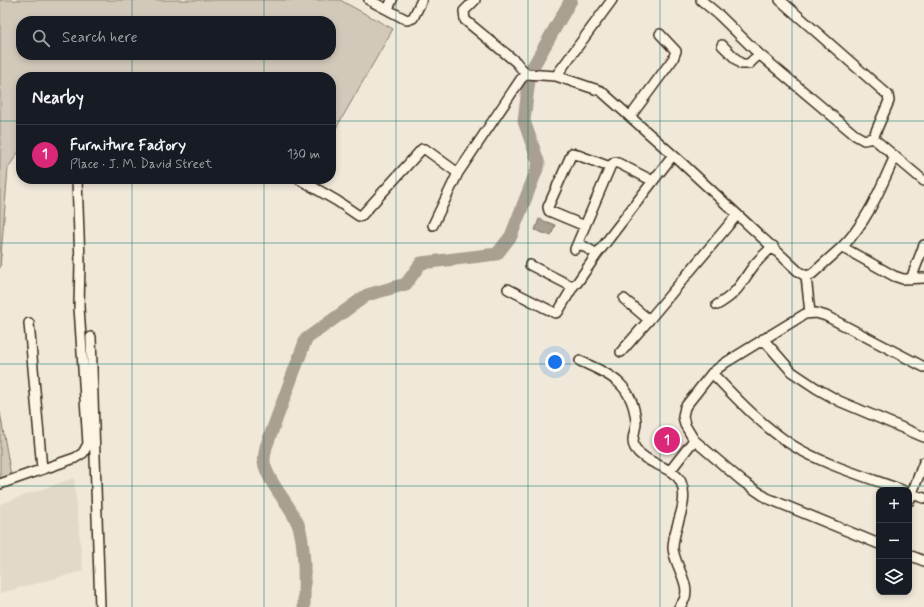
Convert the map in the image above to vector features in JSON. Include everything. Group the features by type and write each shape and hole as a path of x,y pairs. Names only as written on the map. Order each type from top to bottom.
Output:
{"street":[{"path":"369,0 407,20 413,18 422,0"},
{"path":"388,9 392,0"},
{"path":"475,0 464,12 465,20 516,62 529,75 556,76 601,91 773,246 799,272 806,276 812,274 857,232 874,204 895,156"},
{"path":"556,76 612,0"},
{"path":"701,0 719,15 759,54 859,138 873,138 924,181"},
{"path":"780,0 888,95 889,101 873,138"},
{"path":"630,117 673,59 676,52 660,34"},
{"path":"722,45 741,64 749,64 759,54"},
{"path":"433,225 458,173 490,124 529,75"},
{"path":"308,184 359,216 362,215 422,149 425,149 458,173"},
{"path":"586,226 549,211 548,207 572,153 610,167"},
{"path":"508,289 555,313 558,312 574,285 673,155"},
{"path":"597,254 577,246 610,167 615,162 653,181"},
{"path":"0,484 75,458 83,453 88,444 80,307 80,262 77,184"},
{"path":"621,352 737,215"},
{"path":"911,279 924,245"},
{"path":"717,305 730,298 743,284 755,264 773,246"},
{"path":"842,247 894,276 911,279 924,278"},
{"path":"530,265 568,285 574,285"},
{"path":"806,276 810,312"},
{"path":"624,299 649,320"},
{"path":"876,543 767,498 736,476 694,440 685,425 682,416 685,407 712,373 763,339 810,312 826,316 924,368"},
{"path":"29,324 42,470"},
{"path":"92,337 100,607"},
{"path":"763,339 792,372 816,388 839,401 924,437"},
{"path":"580,361 620,382 626,389 636,422 633,442 634,447 655,465 670,470 680,481 683,490 683,499 673,546 674,557 686,590 685,600 679,607"},
{"path":"712,373 748,411 793,445 812,456 894,487"},
{"path":"670,470 694,440"},
{"path":"83,453 95,456"},
{"path":"912,491 924,462"},
{"path":"912,496 924,498"},
{"path":"912,556 924,561"}],"shaded area":[{"path":"0,0 340,0 393,29 336,128 336,72 16,72 16,156 8,168 0,268"},
{"path":"539,219 555,225 551,236 535,230"},
{"path":"0,412 11,476 0,479"},
{"path":"74,478 83,571 0,593 0,504"}],"waterway":[{"path":"304,607 304,565 301,533 298,524 269,477 264,462 264,456 306,339 367,295 406,284 421,263 497,254 511,236 539,164 524,121 530,72 571,0"}],"place":[{"name":"Furniture Factory","path":"667,440"}]}
